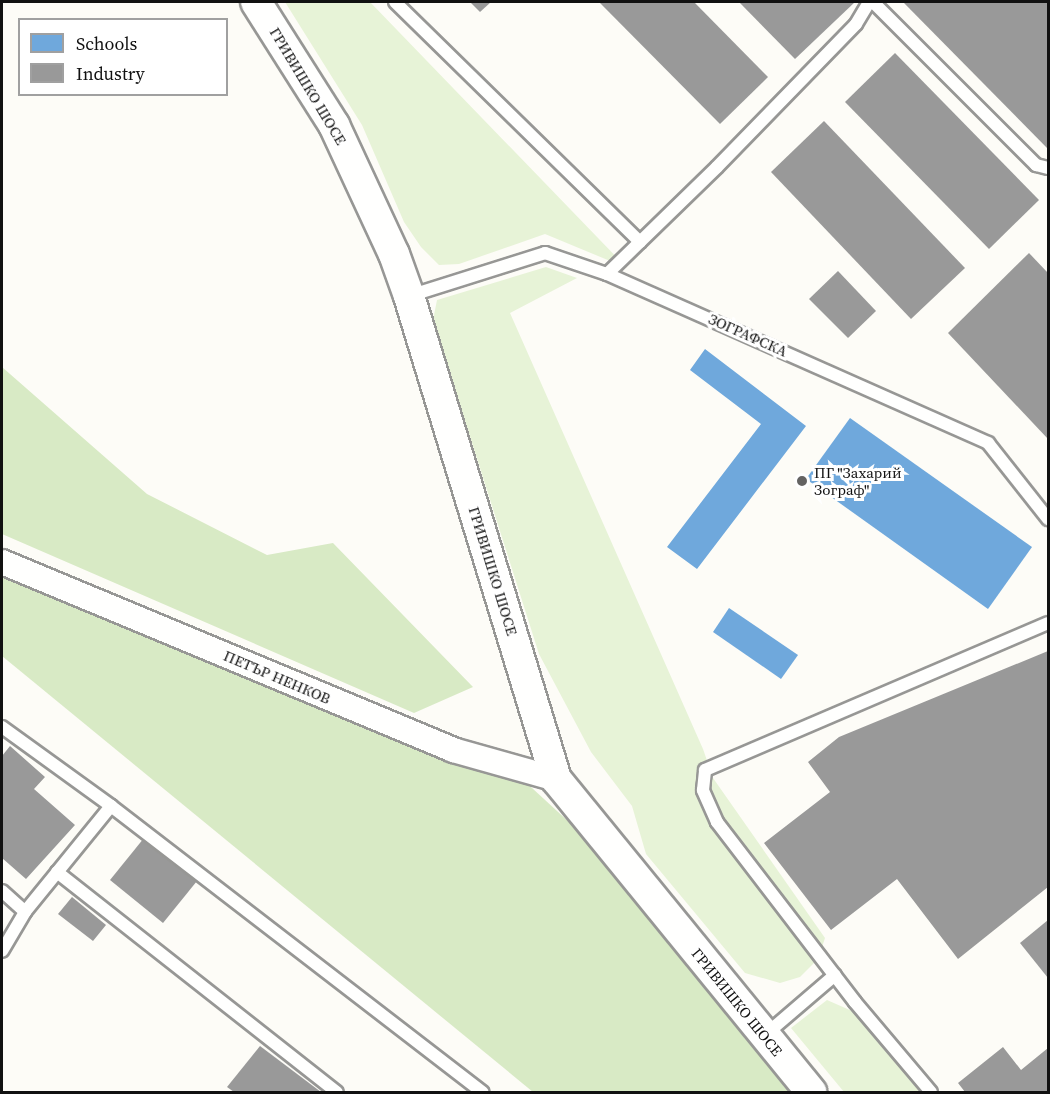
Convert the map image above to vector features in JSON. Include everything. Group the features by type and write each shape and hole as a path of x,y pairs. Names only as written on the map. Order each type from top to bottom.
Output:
{"street":[{"name":"ГРИВИШКО ШОСЕ","path":"256,2 334,125 394,254 409,296 556,779 771,1030 811,1092"},
{"name":"ПЕТЪР НЕНКОВ","path":"2,562 453,750 556,779"}],"lane":[{"path":"394,2 640,242"},
{"path":"608,274 856,24 871,2 1036,165 1048,168"},
{"name":"ЗОГРАФСКА","path":"409,296 545,253 608,274 988,443 1048,519"},
{"path":"931,1092 835,975 717,822 703,790 705,770 1048,623"},
{"path":"2,727 111,806 483,1092"},
{"path":"2,951 25,912 111,806"},
{"path":"57,872 338,1092"},
{"path":"2,891 25,912"},
{"path":"771,1030 835,975"}],"green space":[{"path":"285,2 370,2 627,268 545,234 459,264 439,265 421,247 404,222 362,125"},
{"path":"546,267 577,278 510,313 703,749 713,778 825,938 818,959 800,977 780,983 745,973 646,854 632,806 591,752 539,654 433,320 437,300"},
{"path":"2,367 147,494 267,555 333,543 473,687 414,713 2,534"},
{"path":"2,555 519,776 582,834 793,1092 533,1092 2,656"},
{"path":"827,1000 852,1011 920,1092 844,1092 791,1028"}],"building: Schools":[{"path":"705,349 806,426 697,569 667,547 761,424 690,370"},
{"path":"850,418 1032,547 988,609 806,479"},
{"path":"729,608 798,655 781,679 713,632"}],"building: Industry":[{"path":"470,2 491,2 480,12"},
{"path":"599,2 694,2 768,77 720,124"},
{"path":"739,2 855,2 795,59"},
{"path":"903,2 1048,2 1048,149"},
{"path":"895,53 1039,200 989,249 845,102"},
{"path":"824,121 965,268 911,319 771,172"},
{"path":"1029,253 1048,273 1048,439 948,333"},
{"path":"838,271 876,311 848,338 809,299"},
{"path":"1048,651 1048,887 958,959 897,879 831,930 764,843 830,792 808,762 839,737"},
{"path":"10,746 45,777 34,789 75,825 26,879 2,858 2,756"},
{"path":"144,838 197,881 163,923 110,880"},
{"path":"72,897 106,925 93,941 58,914"},
{"path":"1048,920 1048,978 1020,943"},
{"path":"260,1046 321,1092 234,1092 227,1087"},
{"path":"1003,1047 1021,1070 1048,1048 1048,1092 965,1092 958,1083"}],"place":[{"name":"ПГ \"Захарий Зограф\"","path":"802,481"}]}
